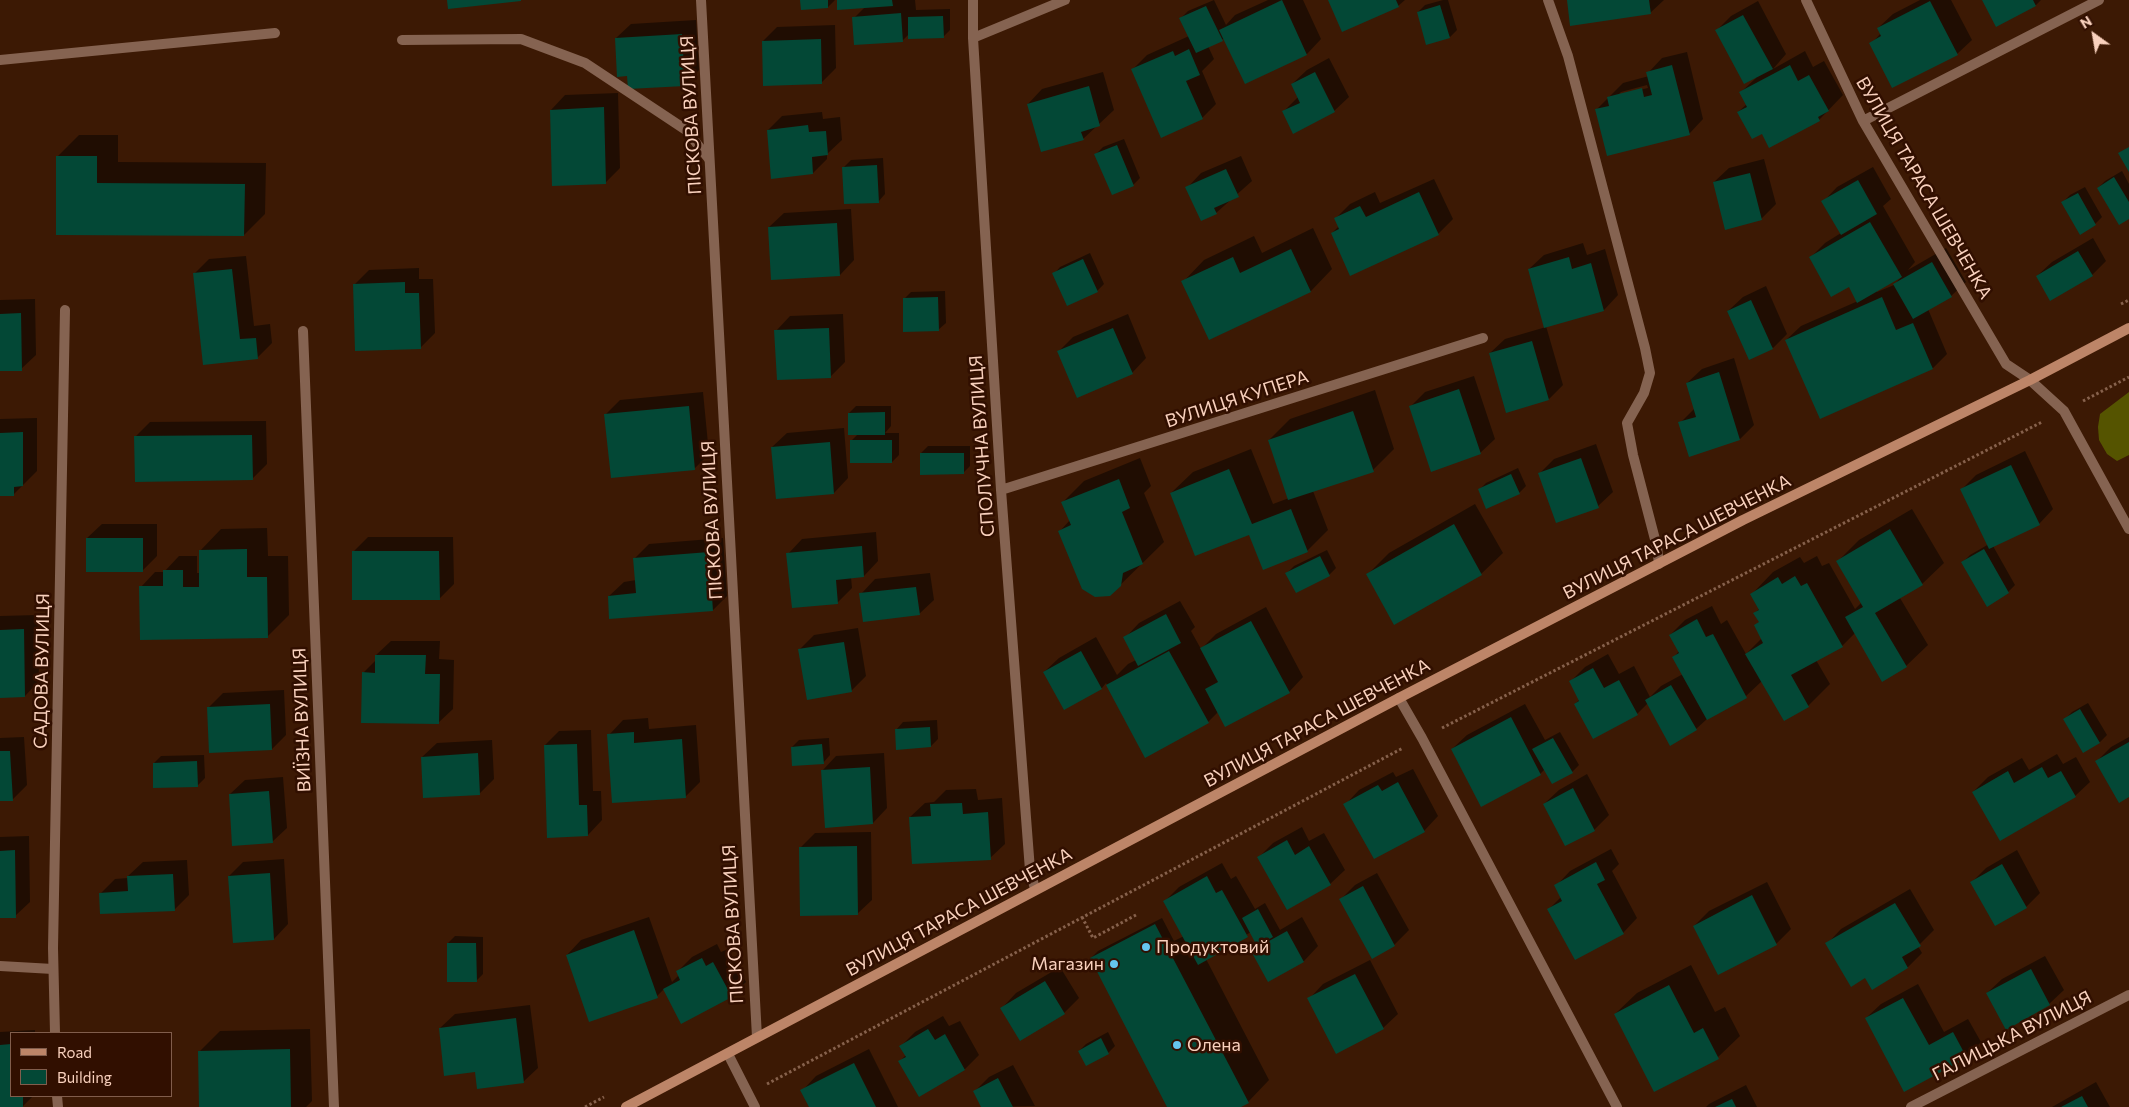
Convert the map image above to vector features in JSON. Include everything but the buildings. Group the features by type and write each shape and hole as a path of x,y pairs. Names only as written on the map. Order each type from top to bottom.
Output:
{"street":[{"name":"ПІСКОВА ВУЛИЦЯ","path":"701,0 756,1037"},
{"name":"СПОЛУЧНА ВУЛИЦЯ","path":"973,0 973,38 1001,490 1030,870 1036,889"},
{"path":"973,38 1065,0"},
{"path":"1548,0 1568,56 1650,374 1644,393 1627,423 1633,455 1657,548 1658,564"},
{"name":"ВУЛИЦЯ ТАРАСА ШЕВЧЕНКА","path":"1806,0 1863,121 2006,364 2030,380"},
{"path":"1863,121 2100,0"},
{"path":"0,60 275,33"},
{"path":"402,40 521,39 585,63 686,130 709,159"},
{"name":"САДОВА ВУЛИЦЯ","path":"56,1032 53,969 65,310"},
{"name":"ВУЛИЦЯ ТАРАСА ШЕВЧЕНКА","path":"626,1107 1399,698 1658,564 2030,380 2129,328"},
{"name":"ВИЇЗНА ВУЛИЦЯ","path":"303,331 334,1107"},
{"name":"ВУЛИЦЯ КУПЕРА","path":"1001,490 1483,338"},
{"path":"2030,380 2064,411 2129,529"},
{"path":"1399,698 1617,1107"},
{"path":"0,966 53,969"},
{"name":"ГАЛИЦЬКА ВУЛИЦЯ","path":"1911,1107 2129,995"},
{"path":"728,1054 755,1107"}],"path":[{"path":"1082,917 1093,938 1136,915"}],"shaded area":[{"path":"2129,392 2129,455 2117,461 2107,454 2099,440 2100,414"}],"place":[{"name":"Продуктовий","path":"1146,947"},
{"name":"Магазин","path":"1114,964"},
{"name":"Олена","path":"1177,1045"}]}
